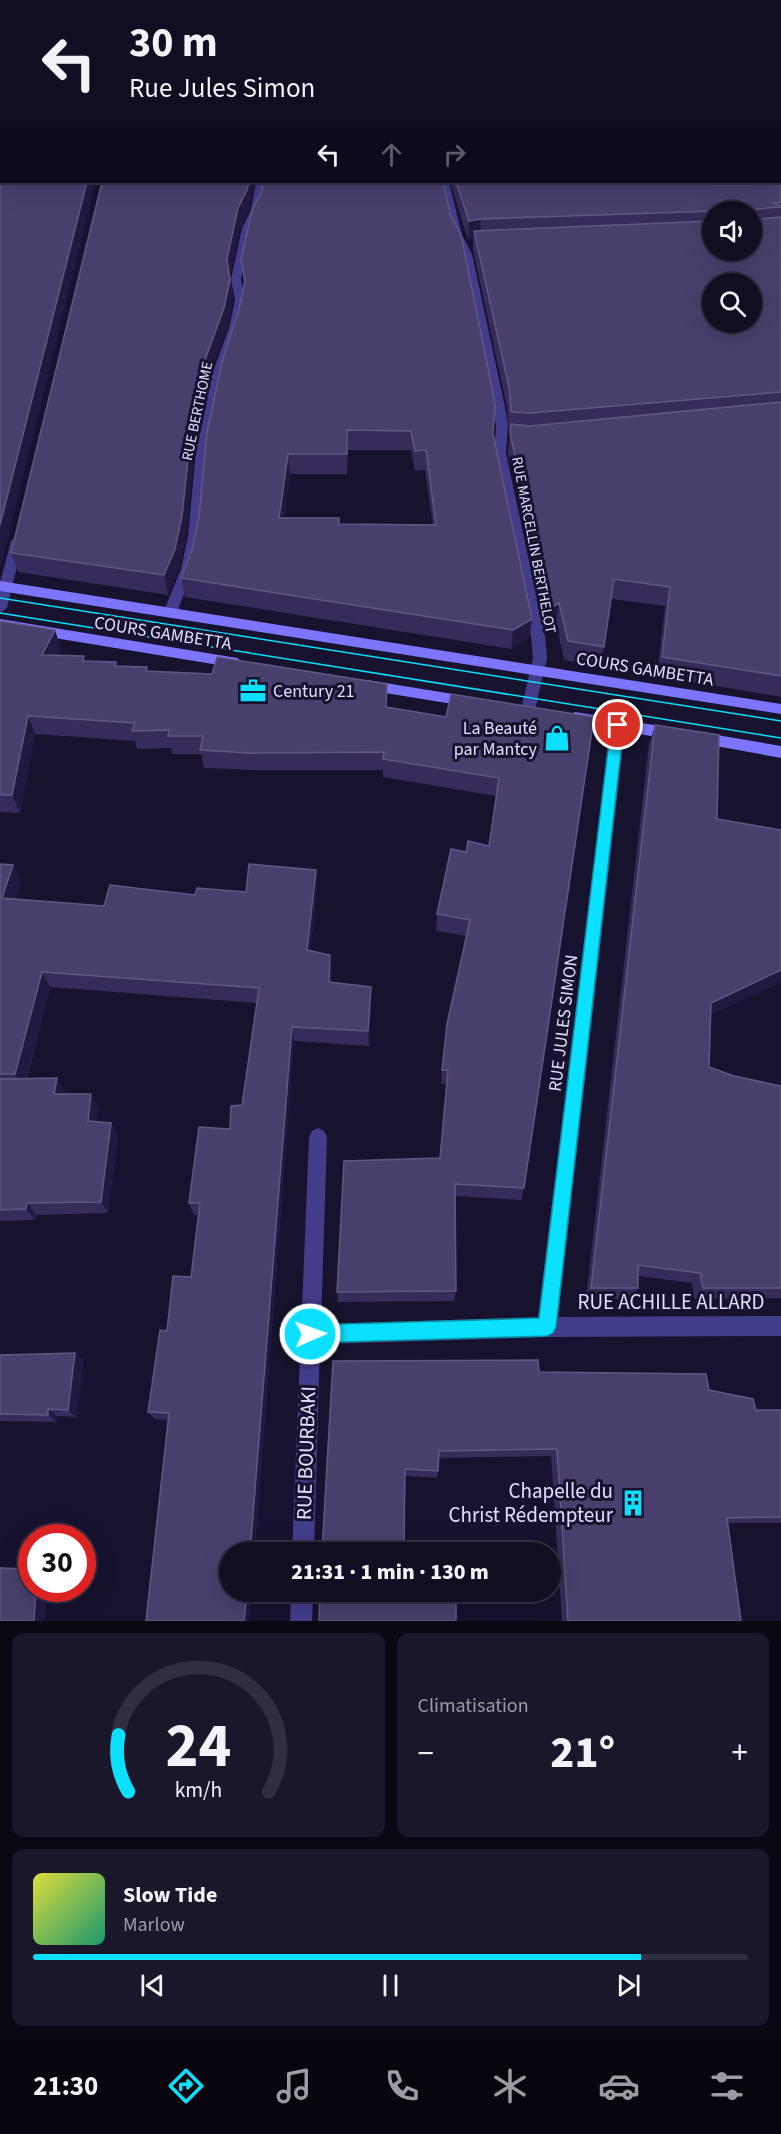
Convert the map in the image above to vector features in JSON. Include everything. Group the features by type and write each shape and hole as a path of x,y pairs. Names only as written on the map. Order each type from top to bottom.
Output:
{"main road":[{"name":"COURS GAMBETTA","path":"3,587 781,709"},
{"name":"COURS GAMBETTA","path":"0,624 255,666"},
{"path":"350,682 489,704"},
{"path":"559,715 781,752"}],"street":[{"name":"RUE BERTHOME","path":"170,613 187,569 194,536 202,450 217,377 234,328 240,300 236,279 247,228 256,210 261,183"},
{"name":"RUE MARCELLIN BERTHELOT","path":"444,183 457,235 467,245 506,438 500,453 538,636 540,658 528,710"},
{"path":"0,608 3,587 20,530"},
{"name":"RUE JULES SIMON","path":"547,1327 618,725"},
{"name":"RUE BOURBAKI","path":"303,1542 318,1137"},
{"name":"RUE ACHILLE ALLARD","path":"310,1334 547,1327 781,1326"},
{"path":"301,1621 302,1602"}],"building":[{"path":"0,183 87,183 0,525"},
{"path":"102,183 249,183 238,208 227,259 230,280 224,308 206,357 191,431 182,516 175,549 164,575 11,553"},
{"path":"263,183 443,183 451,216 461,235 495,406 493,434 532,619 513,630 181,578 192,550 199,517 207,432 223,358 239,309 245,281 241,260 252,210 262,191","holes":["347,430 411,431 415,451 426,450 436,525 339,524 339,518 279,518 288,454 347,454"]},
{"path":"456,183 781,183 781,202 774,203 781,207 762,209 762,201 702,201 702,211 469,221"},
{"path":"781,217 781,392 530,413 511,412 509,387 474,231 702,221 702,261 762,261 762,219"},
{"path":"781,402 781,676 662,657 670,587 614,579 604,647 568,641 559,603 549,609 510,433 511,424 530,426"},
{"path":"0,621 55,630 42,655 84,656 83,661 116,662 115,666 147,667 146,671 212,674 217,657 387,684 386,707 446,717 451,694 594,717 524,1188 455,1184 456,1291 337,1292 344,1161 440,1158 448,1070 442,1070 447,1024 470,920 437,914 451,849 466,852 468,841 489,846 499,778 383,759 384,752 249,753 200,750 203,736 168,736 169,730 132,731 135,723 28,716 12,795 0,795"},
{"path":"655,725 719,735 717,819 781,830 781,970 711,1003 709,1067 734,1076 781,1086 781,1288 703,1288 700,1273 638,1265 638,1288 591,1288"},
{"path":"0,864 13,865 2,898 104,906 110,885 195,895 197,888 246,892 249,864 316,870 307,950 330,955 329,982 371,987 368,1031 292,1027 251,1542 219,1542 219,1602 246,1602 244,1621 146,1621 169,1413 148,1412 160,1330 167,1331 173,1276 191,1277 200,1203 189,1203 199,1127 230,1129 231,1106 242,1105 259,988 42,972 15,1074 0,1074"},
{"path":"57,1078 54,1094 91,1094 88,1121 111,1123 101,1202 27,1203 26,1209 0,1210 0,1079"},
{"path":"75,1353 68,1410 48,1409 48,1415 0,1414 0,1355"},
{"path":"538,1360 539,1372 706,1374 709,1390 753,1399 756,1410 781,1410 781,1517 727,1518 741,1621 568,1621 557,1449 439,1451 438,1471 405,1469 404,1542 323,1542 333,1361"},
{"path":"0,1568 18,1569 18,1602 35,1602 34,1621 0,1621"},
{"path":"320,1602 456,1602 456,1621 319,1621"}],"tram line":[{"path":"0,598 781,721"},
{"path":"0,613 781,738"}],"place":[{"name":"Century 21","path":"253,691"},
{"name":"La Beauté par Mantcy","path":"557,738"},
{"name":"Chapelle du Christ Rédempteur","path":"633,1503"}],"route":[{"path":"310,1334 547,1327 618,725"}]}
